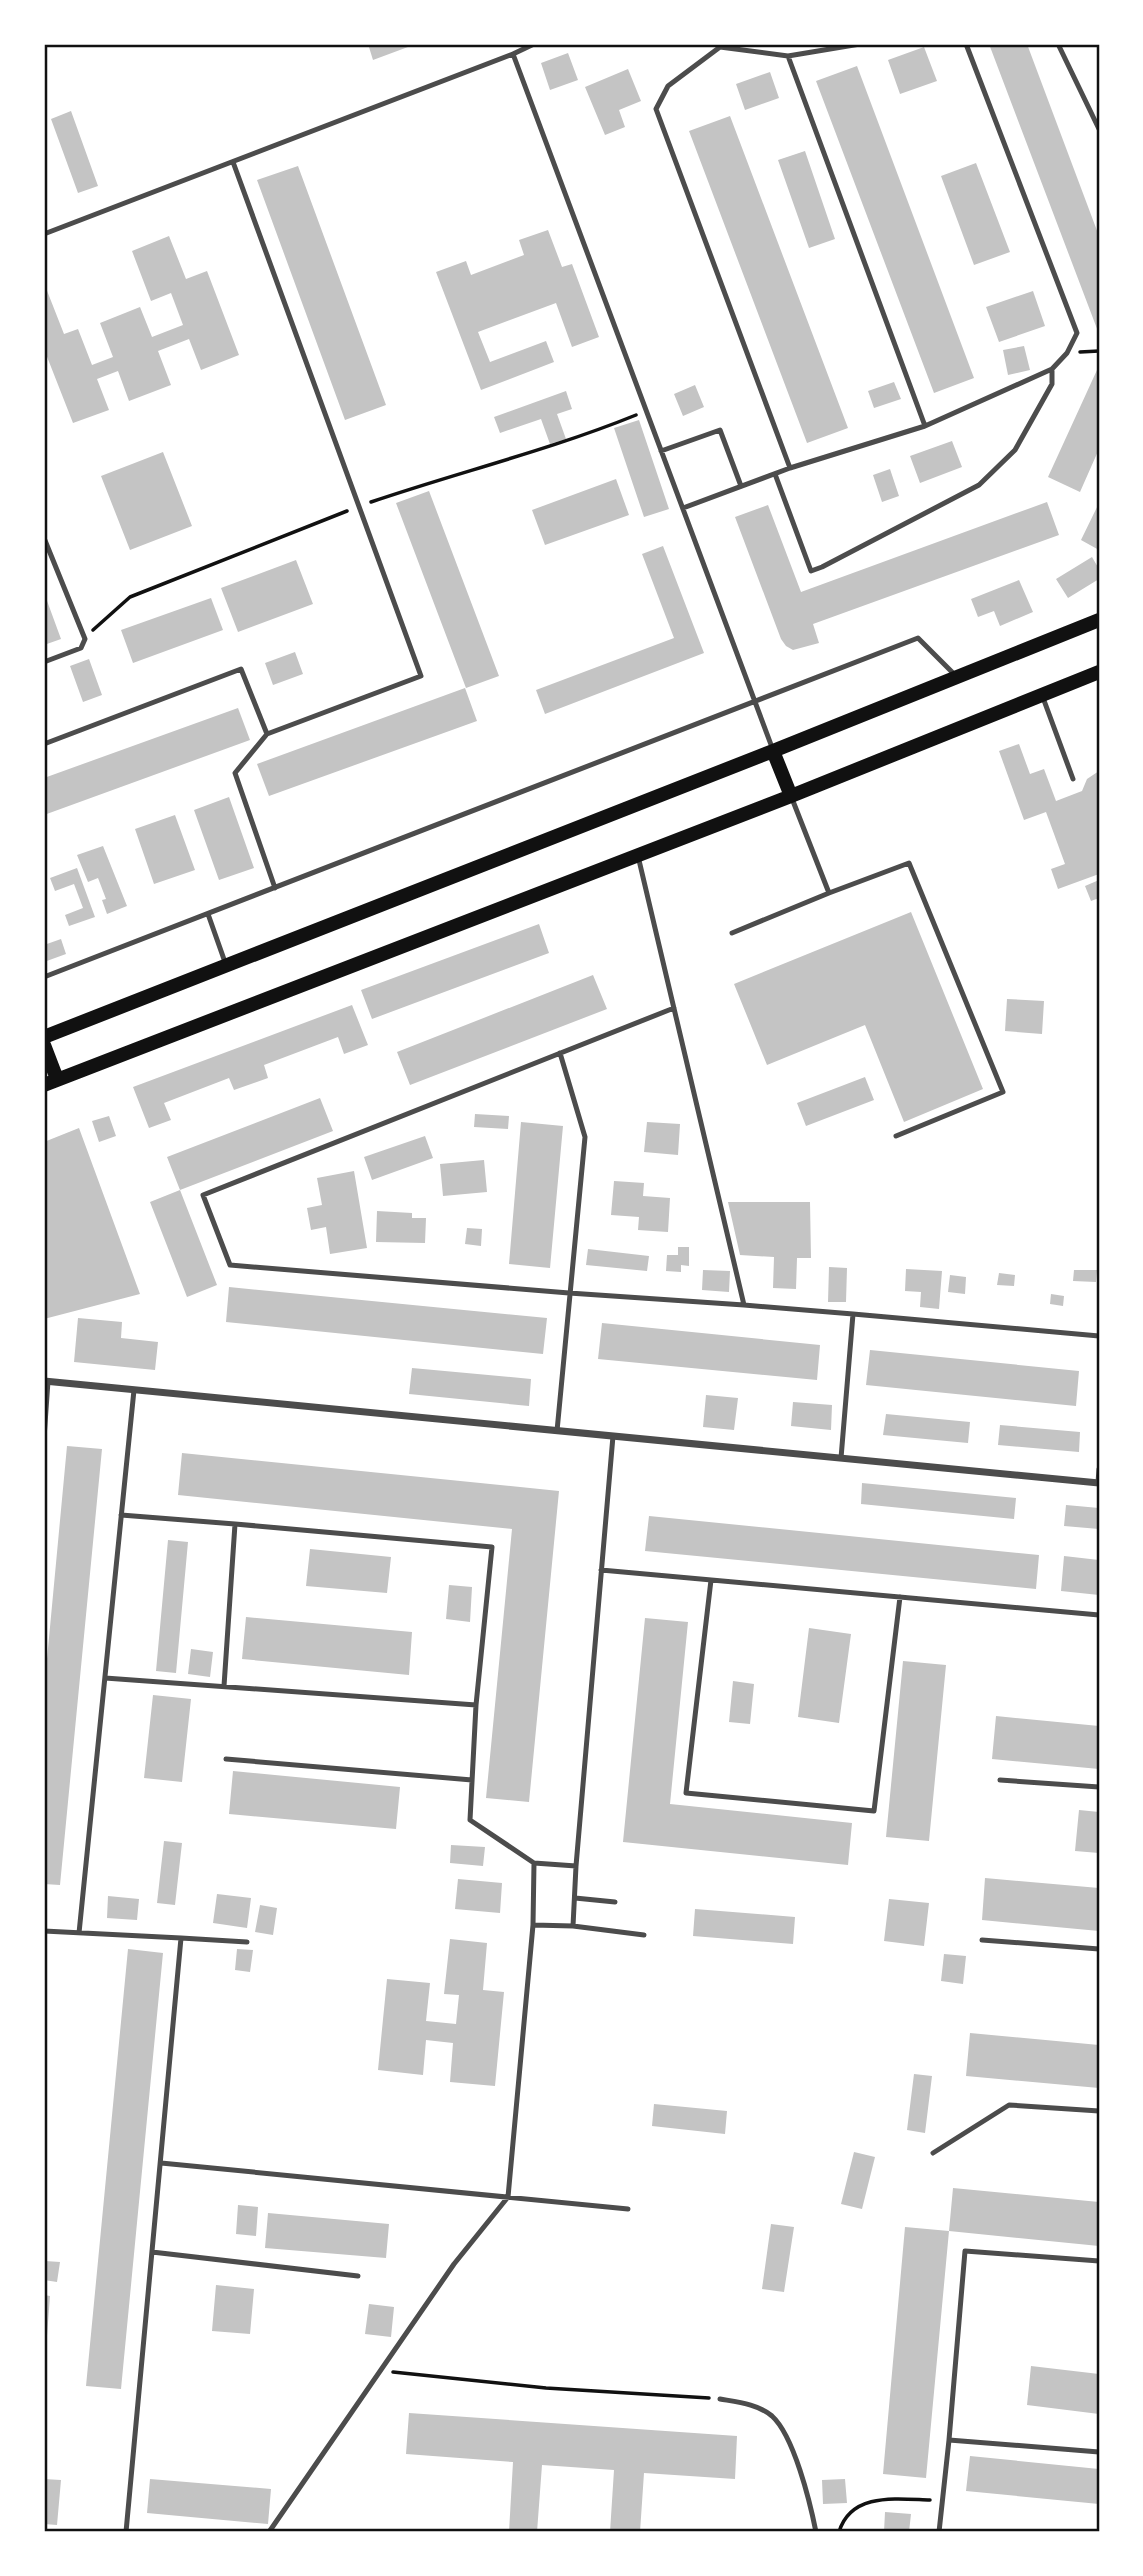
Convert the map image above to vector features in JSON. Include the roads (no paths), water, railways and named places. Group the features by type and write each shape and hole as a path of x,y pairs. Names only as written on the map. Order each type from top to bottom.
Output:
{"main road":[{"path":"44,1037 1099,620"},
{"path":"44,1045 50,1082 791,796 1099,672"},
{"path":"773,751 791,796"}],"street":[{"path":"46,1381 1098,1483"}],"lane":[{"path":"44,234 534,44"},
{"path":"790,468 656,110 668,86 720,46 788,56 860,44"},
{"path":"683,508 790,468 925,426 1052,369 1067,353 1077,333 966,44"},
{"path":"1058,44 1099,129"},
{"path":"513,54 773,751"},
{"path":"788,56 925,426"},
{"path":"233,162 421,676 267,734 235,773 275,888"},
{"path":"775,474 811,571 979,485 1015,450 1052,384 1052,369"},
{"path":"661,451 720,429 741,486"},
{"path":"44,538 85,639 81,648 44,662"},
{"path":"44,977 918,638 958,677"},
{"path":"44,744 241,669 267,734"},
{"path":"1042,695 1073,779"},
{"path":"791,796 829,893"},
{"path":"638,855 744,1305"},
{"path":"732,933 909,863 1003,1092 896,1136"},
{"path":"208,914 226,965"},
{"path":"674,1008 203,1195 230,1265 1099,1336"},
{"path":"557,1431 584,1137 560,1054"},
{"path":"841,1458 853,1314"},
{"path":"44,1438 46,1381"},
{"path":"79,1933 134,1390"},
{"path":"573,1926 613,1436"},
{"path":"1098,1483 1099,1469"},
{"path":"121,1515 492,1547 476,1705 470,1821 534,1863 576,1866"},
{"path":"224,1686 236,1524"},
{"path":"601,1570 1099,1615"},
{"path":"711,1580 686,1793 874,1811 900,1597"},
{"path":"105,1678 476,1705"},
{"path":"226,1759 472,1780"},
{"path":"1000,1780 1099,1787"},
{"path":"269,2532 454,2264 508,2197 533,1925 534,1863"},
{"path":"575,1898 615,1902"},
{"path":"533,1925 573,1926 645,1935"},
{"path":"44,1931 247,1942"},
{"path":"126,2532 181,1938"},
{"path":"982,1940 1099,1950"},
{"path":"933,2153 1009,2105 1099,2111"},
{"path":"161,2163 628,2209"},
{"path":"939,2532 965,2251 1099,2261"},
{"path":"152,2252 358,2276"},
{"path":"720,2399 752,2405 771,2415 784,2431 810,2502 816,2532"},
{"path":"949,2440 1099,2452"}]}
